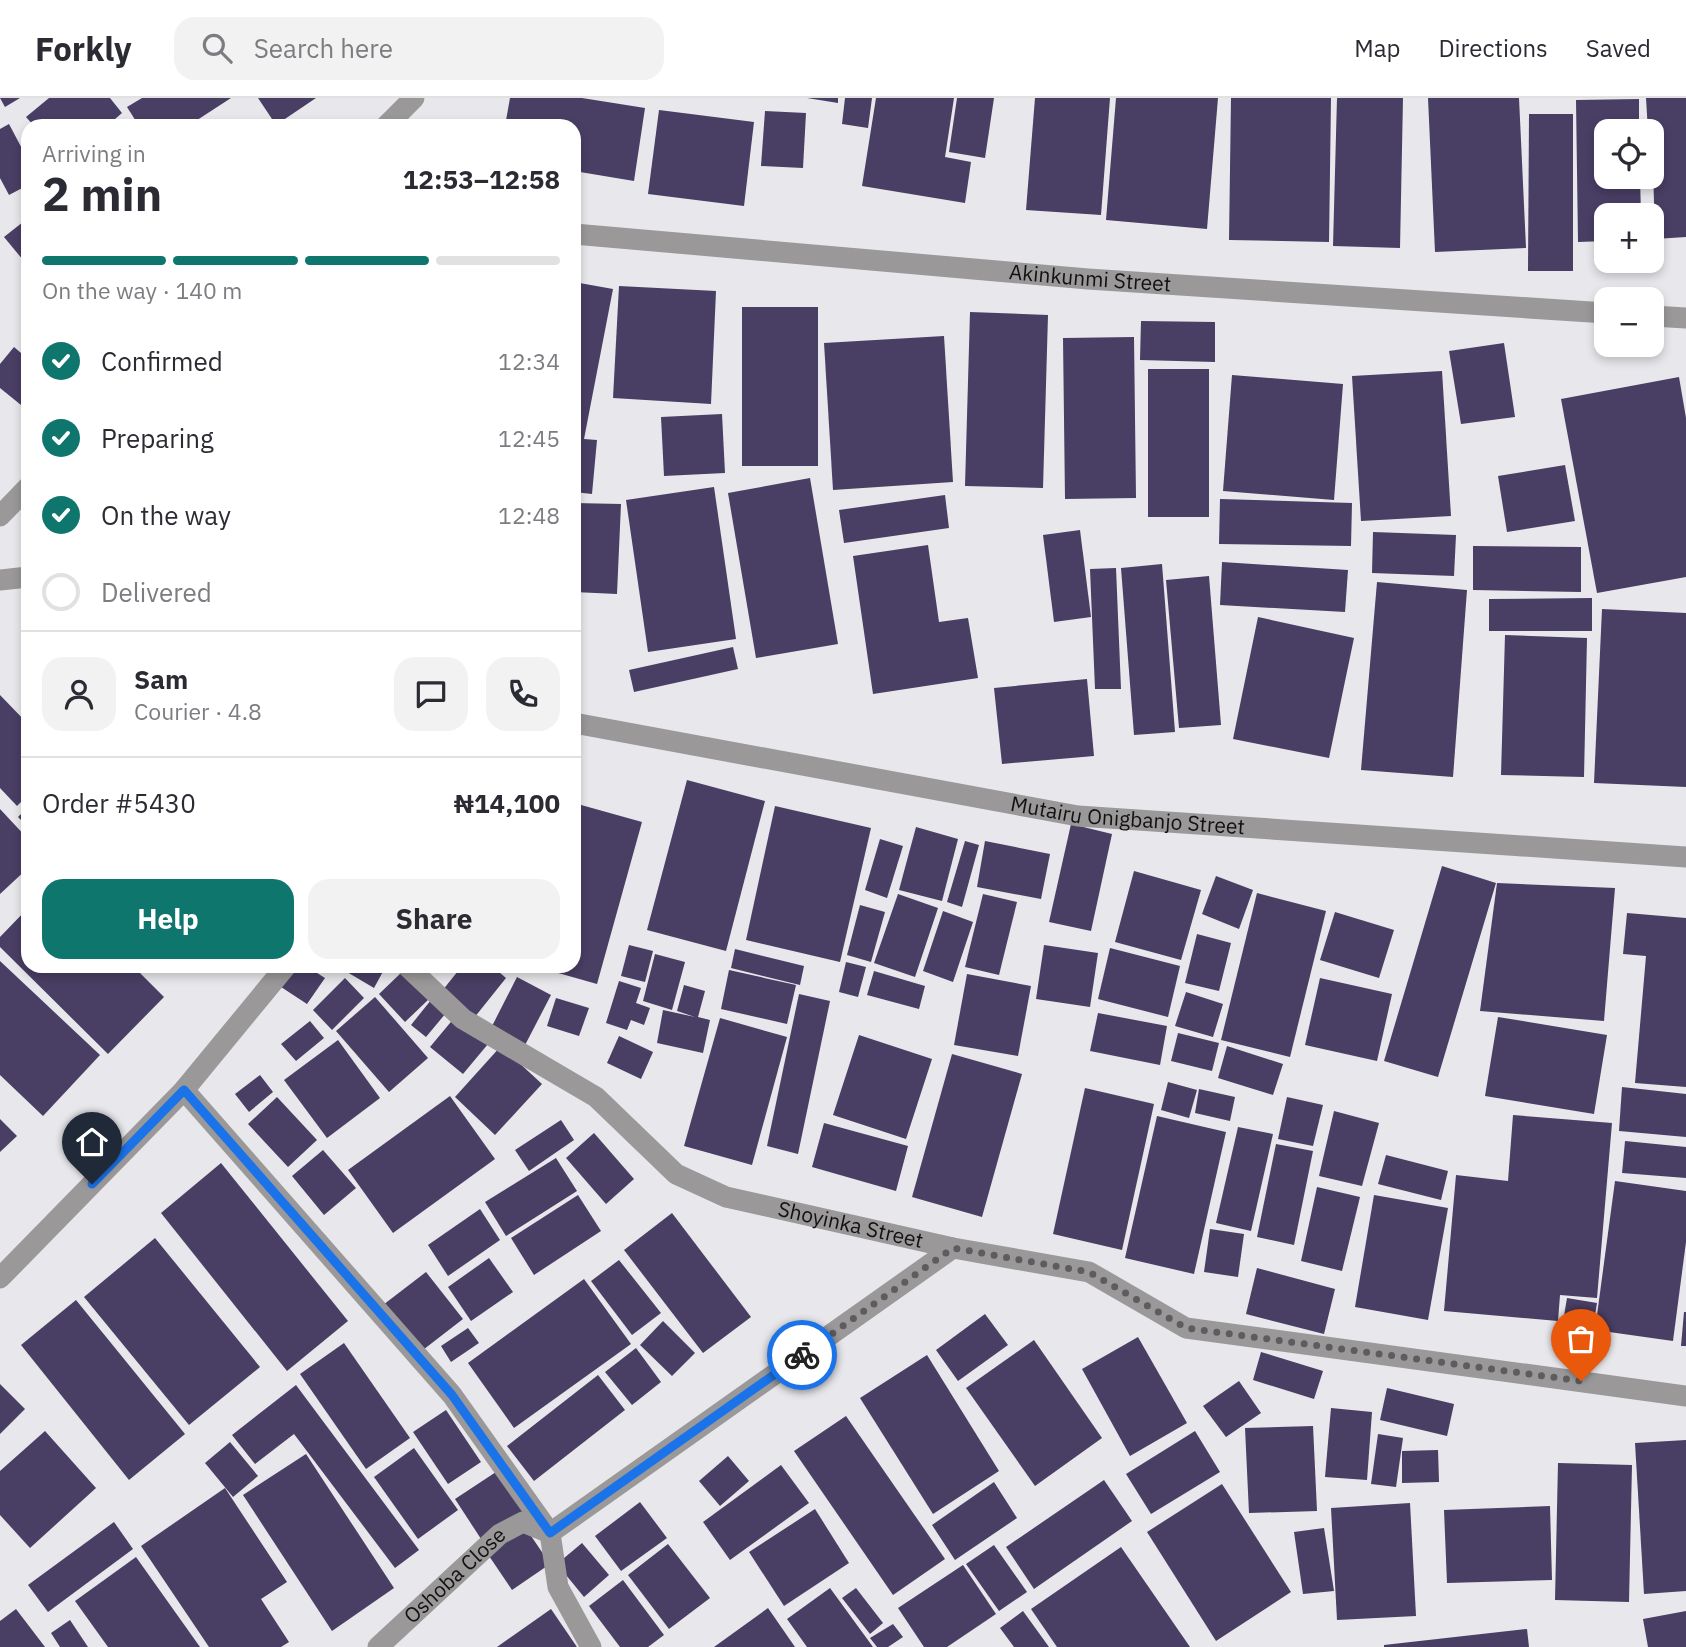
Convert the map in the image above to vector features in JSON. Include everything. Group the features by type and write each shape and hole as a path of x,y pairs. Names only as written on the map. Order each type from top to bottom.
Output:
{"street":[{"path":"393,119 414,98"},
{"name":"Akinkunmi Street","path":"581,235 1088,279 1594,312"},
{"path":"1664,317 1686,318"},
{"path":"0,516 21,495"},
{"path":"0,580 21,578"},
{"name":"Mutairu Onigbanjo Street","path":"581,724 1078,816 1686,857"},
{"path":"0,1278 184,1090 280,973"},
{"name":"Shoyinka Street","path":"414,973 463,1019 596,1097 676,1174 726,1197 953,1248 1089,1272 1186,1328 1686,1395"},
{"path":"184,1090 452,1395 550,1533 558,1587 591,1647"},
{"path":"550,1533 953,1248"},
{"name":"Oshoba Close","path":"378,1647 500,1534 523,1522 550,1533"}],"building":[{"path":"0,98 20,98 5,107"},
{"path":"49,98 110,98 122,113 115,119 26,117"},
{"path":"142,98 231,98 199,119 135,119 127,107"},
{"path":"258,98 316,98 285,119 272,119"},
{"path":"510,98 582,98 645,108 634,181 581,172 581,119 506,119"},
{"path":"807,98 838,98 838,103"},
{"path":"845,98 872,98 868,128 842,124"},
{"path":"876,98 954,98 945,157 971,162 965,203 862,186"},
{"path":"957,98 994,98 985,158 949,152"},
{"path":"1035,98 1110,98 1101,215 1026,210"},
{"path":"1116,98 1218,98 1207,229 1106,220"},
{"path":"1231,98 1331,98 1329,242 1229,240"},
{"path":"1337,98 1403,98 1400,248 1333,246"},
{"path":"1428,98 1519,98 1526,248 1435,252"},
{"path":"1646,98 1686,98 1686,237 1664,238 1664,203 1654,203 1654,189 1664,189 1664,119 1647,119"},
{"path":"1639,99 1639,119 1594,119 1594,189 1640,189 1641,203 1594,203 1594,241 1578,242 1576,100"},
{"path":"659,110 754,122 744,206 648,194"},
{"path":"765,111 806,113 803,168 761,166"},
{"path":"1529,114 1573,114 1573,271 1528,271"},
{"path":"9,124 21,147 21,189 9,195 0,178 0,129"},
{"path":"21,224 21,258 4,237"},
{"path":"581,283 613,289 584,439 597,440 592,494 581,493"},
{"path":"619,286 716,291 711,404 613,398"},
{"path":"742,307 818,307 818,466 742,466"},
{"path":"970,312 1048,315 1043,488 965,486"},
{"path":"1141,321 1215,322 1215,362 1140,360"},
{"path":"944,336 953,482 833,490 824,343"},
{"path":"1134,337 1136,498 1065,499 1063,338"},
{"path":"1504,343 1515,417 1461,424 1449,351"},
{"path":"14,347 21,353 21,405 0,388 0,364"},
{"path":"1148,369 1209,369 1209,517 1148,517"},
{"path":"1442,371 1451,516 1361,521 1352,376"},
{"path":"1232,375 1343,384 1334,500 1223,491"},
{"path":"1679,377 1686,418 1686,577 1597,593 1561,399"},
{"path":"722,414 725,473 664,476 661,417"},
{"path":"1565,465 1575,521 1507,532 1498,476"},
{"path":"810,478 838,644 756,658 728,493"},
{"path":"714,487 736,639 648,652 626,500"},
{"path":"945,495 949,528 844,543 839,510"},
{"path":"1220,499 1352,503 1351,546 1219,544"},
{"path":"581,503 621,504 617,594 581,592"},
{"path":"1080,530 1091,617 1054,622 1043,535"},
{"path":"1373,532 1456,535 1454,576 1372,573"},
{"path":"928,545 939,622 968,618 978,678 873,694 853,556"},
{"path":"1473,546 1581,547 1581,592 1473,590"},
{"path":"1222,562 1348,570 1345,612 1220,605"},
{"path":"1162,564 1175,732 1134,735 1121,568"},
{"path":"1116,568 1121,689 1095,689 1090,569"},
{"path":"1209,576 1221,725 1179,728 1166,580"},
{"path":"1377,582 1467,590 1453,777 1361,770"},
{"path":"1592,598 1592,631 1489,631 1489,599"},
{"path":"1602,609 1686,613 1686,787 1594,783"},
{"path":"1258,617 1354,638 1329,758 1233,739"},
{"path":"1505,635 1587,638 1584,777 1501,775"},
{"path":"733,647 738,669 634,692 629,670"},
{"path":"1087,679 1094,756 1002,764 994,688"},
{"path":"0,695 21,717 21,802 17,806 0,788"},
{"path":"687,780 765,801 726,951 647,930"},
{"path":"581,805 642,822 597,984 558,973 581,973"},
{"path":"775,806 871,828 840,962 746,940"},
{"path":"0,809 21,832 21,874 0,894"},
{"path":"1071,824 1112,834 1091,931 1049,922"},
{"path":"916,827 958,839 942,901 899,890"},
{"path":"880,839 903,846 887,898 865,890"},
{"path":"965,841 979,845 962,907 947,902"},
{"path":"985,841 1050,854 1041,899 977,887"},
{"path":"1442,866 1496,883 1438,1077 1384,1061"},
{"path":"1134,871 1201,890 1181,960 1115,942"},
{"path":"1216,876 1253,890 1239,929 1202,914"},
{"path":"1497,883 1615,888 1604,1021 1480,1011"},
{"path":"1257,893 1326,911 1290,1057 1221,1040"},
{"path":"898,894 938,908 915,977 874,963"},
{"path":"983,894 1017,902 999,975 965,967"},
{"path":"860,905 885,912 871,962 847,955"},
{"path":"943,911 973,922 953,982 923,971"},
{"path":"1335,912 1394,930 1379,978 1320,960"},
{"path":"1627,913 1686,918 1686,1087 1635,1083 1646,956 1623,954"},
{"path":"21,915 21,968 0,947 0,937"},
{"path":"1197,934 1231,943 1219,991 1185,983"},
{"path":"629,945 653,951 645,982 621,976"},
{"path":"1044,945 1098,953 1090,1007 1036,999"},
{"path":"1110,948 1180,966 1168,1017 1098,999"},
{"path":"735,949 804,966 800,985 731,968"},
{"path":"655,954 685,962 672,1010 643,1001"},
{"path":"0,961 100,1055 43,1116 0,1075"},
{"path":"846,962 866,967 858,997 839,992"},
{"path":"729,970 796,985 787,1024 721,1009"},
{"path":"874,971 925,986 919,1009 867,995"},
{"path":"26,973 140,973 164,997 108,1054"},
{"path":"286,973 317,973 325,978 307,1004 278,985"},
{"path":"349,973 382,973 374,988"},
{"path":"401,973 405,973 429,999 405,1022 379,994"},
{"path":"456,973 500,973 506,978 474,1018 442,991"},
{"path":"967,974 1031,986 1018,1056 954,1045"},
{"path":"517,977 551,995 523,1049 489,1032"},
{"path":"345,978 364,998 332,1030 313,1010"},
{"path":"1320,978 1392,994 1377,1061 1305,1045"},
{"path":"619,981 641,988 636,1003 650,1008 644,1025 631,1020 627,1030 606,1023"},
{"path":"684,985 705,991 698,1017 710,1020 703,1053 657,1043 663,1010 695,1017 677,1011"},
{"path":"1186,992 1223,1004 1213,1037 1175,1026"},
{"path":"799,994 830,1001 798,1154 767,1146"},
{"path":"375,997 428,1058 389,1092 336,1031"},
{"path":"556,998 589,1008 579,1036 547,1026"},
{"path":"431,1000 446,1013 426,1037 411,1025"},
{"path":"1098,1013 1167,1026 1160,1065 1090,1051"},
{"path":"455,1017 488,1044 463,1074 430,1047"},
{"path":"1498,1017 1607,1035 1594,1114 1485,1096"},
{"path":"720,1018 787,1037 752,1165 684,1146"},
{"path":"310,1021 324,1038 296,1061 281,1044"},
{"path":"1178,1033 1219,1043 1212,1071 1171,1061"},
{"path":"859,1035 932,1059 906,1139 833,1115"},
{"path":"619,1036 653,1052 641,1079 607,1063"},
{"path":"338,1040 380,1098 327,1138 284,1080"},
{"path":"501,1046 542,1084 495,1135 455,1097"},
{"path":"1227,1046 1283,1064 1273,1095 1218,1078"},
{"path":"952,1054 1022,1074 982,1217 912,1197"},
{"path":"260,1075 273,1092 249,1112 235,1094"},
{"path":"1168,1082 1197,1090 1189,1118 1161,1110"},
{"path":"1622,1087 1686,1094 1686,1137 1619,1131"},
{"path":"1085,1088 1154,1104 1122,1250 1053,1234"},
{"path":"1199,1089 1235,1097 1230,1121 1195,1113"},
{"path":"450,1096 495,1159 393,1233 348,1170"},
{"path":"277,1097 317,1140 288,1167 248,1124"},
{"path":"1287,1097 1323,1105 1313,1146 1278,1139"},
{"path":"1334,1111 1379,1123 1362,1186 1319,1176"},
{"path":"1513,1115 1612,1123 1597,1298 1560,1295 1558,1321 1444,1311 1456,1175 1508,1181"},
{"path":"1157,1116 1226,1132 1194,1274 1125,1258"},
{"path":"0,1119 17,1136 0,1152"},
{"path":"561,1120 574,1140 529,1171 515,1150"},
{"path":"824,1123 908,1146 896,1191 812,1167"},
{"path":"1238,1127 1273,1134 1251,1231 1216,1223"},
{"path":"594,1133 634,1179 606,1204 566,1158"},
{"path":"1625,1141 1686,1147 1686,1178 1622,1173"},
{"path":"1276,1144 1313,1151 1294,1245 1257,1237"},
{"path":"323,1150 356,1188 324,1215 292,1176"},
{"path":"1386,1155 1448,1171 1441,1200 1378,1184"},
{"path":"556,1158 577,1191 506,1236 485,1202"},
{"path":"221,1163 348,1321 287,1371 161,1213"},
{"path":"1615,1181 1686,1191 1686,1242 1673,1341 1595,1330"},
{"path":"1317,1187 1360,1197 1342,1271 1301,1261"},
{"path":"578,1195 601,1231 534,1275 511,1238"},
{"path":"1374,1195 1448,1208 1428,1320 1355,1307"},
{"path":"480,1209 500,1240 448,1276 428,1245"},
{"path":"672,1213 751,1317 703,1353 624,1250"},
{"path":"1210,1229 1244,1234 1238,1277 1204,1272"},
{"path":"155,1238 260,1367 189,1425 84,1297"},
{"path":"489,1258 513,1292 471,1321 448,1287"},
{"path":"619,1260 661,1313 632,1335 591,1281"},
{"path":"1257,1268 1335,1289 1324,1334 1246,1314"},
{"path":"426,1272 463,1319 419,1353 383,1305"},
{"path":"584,1279 631,1344 514,1428 468,1363"},
{"path":"1567,1298 1597,1303 1588,1357 1558,1351"},
{"path":"76,1300 185,1434 129,1480 21,1345"},
{"path":"1684,1312 1686,1346 1681,1346"},
{"path":"985,1314 1008,1345 958,1381 936,1350"},
{"path":"663,1321 695,1353 672,1376 640,1345"},
{"path":"468,1328 479,1343 451,1362 441,1346"},
{"path":"1138,1337 1187,1423 1130,1456 1082,1369"},
{"path":"1034,1340 1102,1438 1035,1486 966,1388"},
{"path":"344,1343 410,1438 366,1469 300,1374"},
{"path":"636,1348 661,1382 632,1405 605,1372"},
{"path":"1261,1352 1323,1371 1314,1399 1253,1380"},
{"path":"927,1355 999,1471 933,1514 860,1398"},
{"path":"598,1375 625,1410 534,1481 507,1446"},
{"path":"1239,1381 1261,1413 1226,1437 1203,1406"},
{"path":"0,1384 25,1409 0,1434"},
{"path":"296,1385 419,1550 395,1568 294,1434 255,1464 232,1435"},
{"path":"1387,1388 1454,1404 1447,1436 1380,1420"},
{"path":"1331,1408 1372,1412 1367,1480 1325,1477"},
{"path":"446,1410 481,1462 448,1484 413,1432"},
{"path":"846,1416 945,1559 893,1595 794,1451"},
{"path":"1313,1426 1317,1511 1249,1513 1245,1428"},
{"path":"45,1431 96,1488 30,1548 0,1515 0,1471"},
{"path":"1195,1431 1220,1472 1151,1514 1126,1474"},
{"path":"1378,1434 1403,1438 1396,1487 1371,1484"},
{"path":"1686,1440 1686,1591 1644,1594 1635,1443"},
{"path":"230,1442 258,1476 233,1497 205,1463"},
{"path":"414,1448 458,1510 418,1539 374,1477"},
{"path":"1438,1450 1439,1482 1402,1483 1402,1451"},
{"path":"306,1454 394,1588 332,1631 243,1495"},
{"path":"728,1456 749,1481 720,1506 699,1481"},
{"path":"1558,1463 1632,1465 1629,1602 1555,1600"},
{"path":"781,1465 809,1503 730,1560 703,1522"},
{"path":"499,1470 527,1512 483,1542 455,1499"},
{"path":"1104,1480 1132,1521 1034,1589 1006,1547"},
{"path":"994,1482 1017,1518 955,1560 932,1525"},
{"path":"1222,1484 1291,1592 1216,1641 1147,1532"},
{"path":"225,1488 287,1582 261,1599 289,1642 281,1647 209,1647 141,1546"},
{"path":"640,1502 667,1538 621,1571 595,1536"},
{"path":"1410,1503 1416,1616 1337,1620 1331,1508"},
{"path":"1550,1506 1552,1580 1447,1583 1444,1510"},
{"path":"815,1509 849,1563 784,1606 749,1552"},
{"path":"114,1522 133,1549 48,1612 28,1585"},
{"path":"523,1524 550,1564 512,1590 485,1550"},
{"path":"1324,1528 1334,1591 1303,1594 1294,1532"},
{"path":"582,1543 609,1575 584,1597 557,1564"},
{"path":"668,1544 710,1598 669,1629 628,1575"},
{"path":"994,1545 1027,1592 999,1611 966,1564"},
{"path":"1121,1547 1190,1647 1057,1647 1031,1609"},
{"path":"136,1557 200,1647 108,1647 75,1601"},
{"path":"963,1565 996,1614 947,1647 924,1647 898,1608"},
{"path":"623,1580 664,1635 648,1647 620,1647 589,1606"},
{"path":"830,1588 873,1647 807,1647 787,1619"},
{"path":"856,1588 883,1623 870,1634 842,1598"},
{"path":"768,1608 795,1647 714,1647"},
{"path":"16,1609 45,1647 0,1647 0,1621"},
{"path":"551,1609 577,1647 497,1647"},
{"path":"1023,1611 1049,1647 1014,1647 1000,1628"},
{"path":"1686,1611 1686,1647 1648,1647 1643,1619"},
{"path":"70,1620 88,1647 60,1647 51,1633"},
{"path":"893,1624 903,1637 888,1647 877,1647 870,1638"},
{"path":"1527,1629 1529,1647 1384,1647 1384,1645"}],"way so far":[{"path":"802,1355 953,1248 1089,1272 1186,1328 1581,1381"}],"route":[{"path":"92,1184 184,1090 452,1395 550,1533 802,1355"}]}
